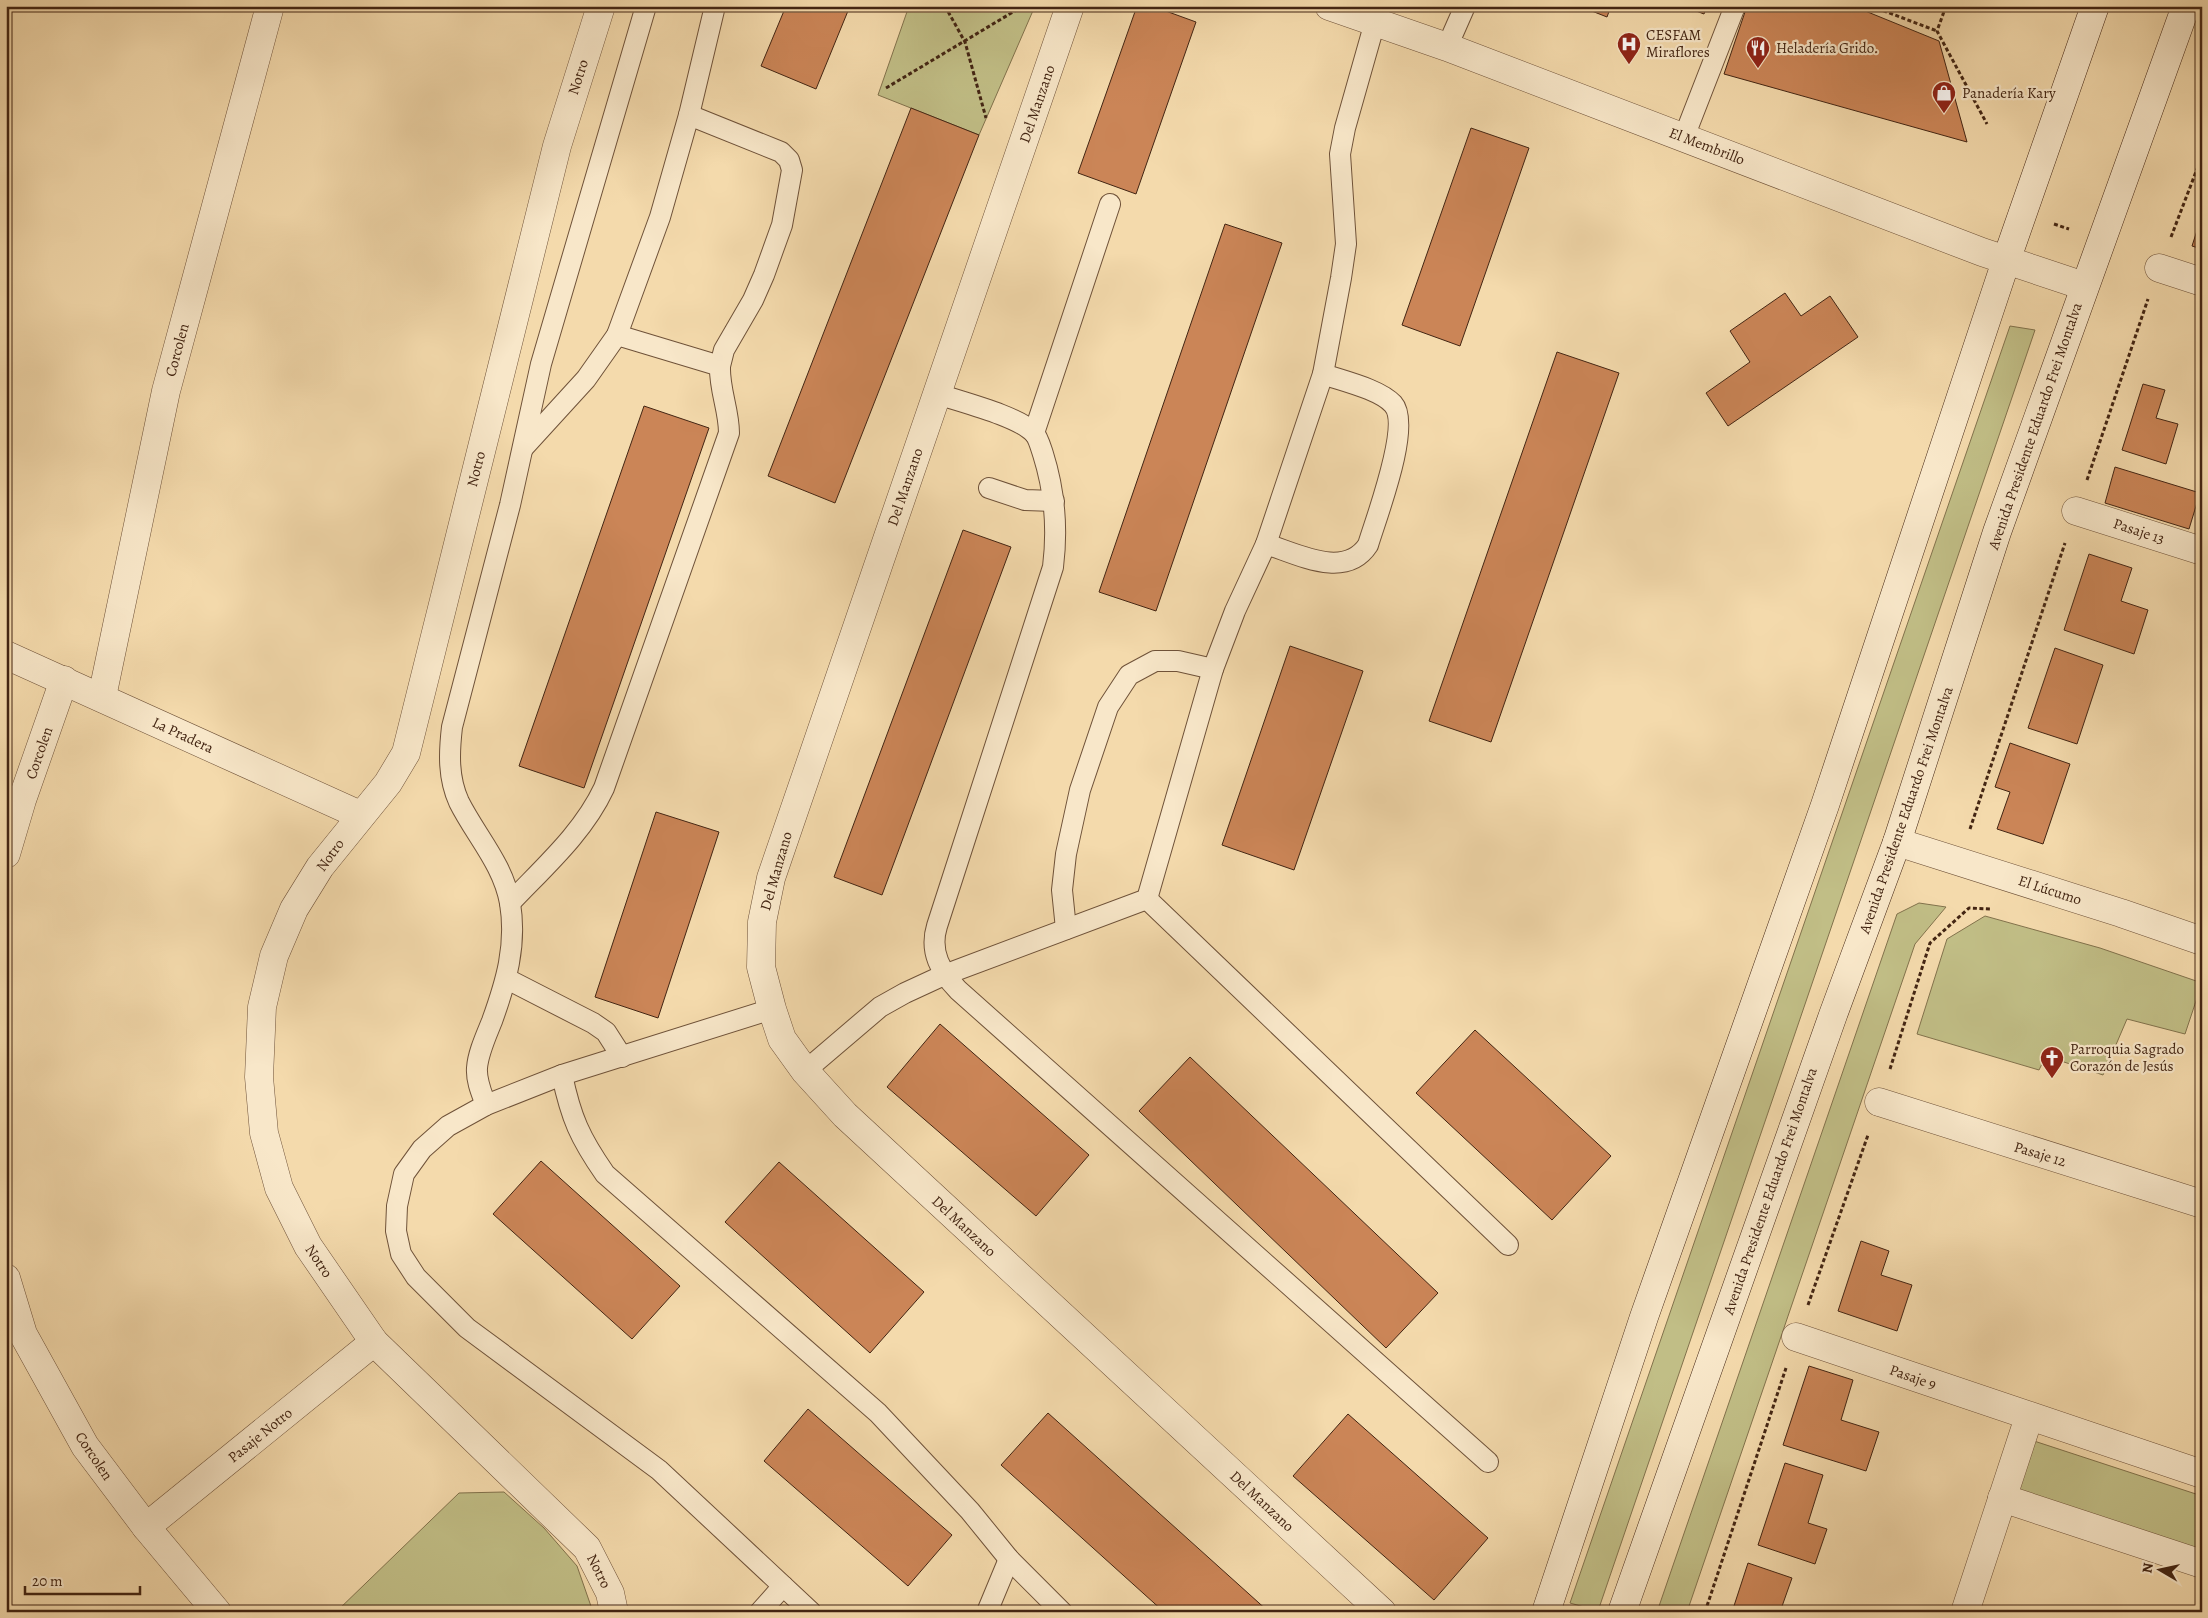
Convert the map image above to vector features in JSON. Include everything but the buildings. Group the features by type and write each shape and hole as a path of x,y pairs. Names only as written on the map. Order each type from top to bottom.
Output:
{"street":[{"name":"Corcolen","path":"102,697 166,391 270,6"},
{"name":"Notro","path":"601,6 557,146 406,752 388,783 360,815 320,867 294,909 274,956 262,1007 259,1077 264,1133 280,1188 308,1246 374,1342 587,1548 610,1594 614,1612"},
{"name":"Del Manzano","path":"1070,6 771,878 762,922 761,967 782,1038 805,1071 845,1115 1382,1612"},
{"name":"El Membrillo","path":"1329,6 1684,137 2006,261 2084,286"},
{"path":"1546,1612 1644,1317 1825,805 2022,213 2095,6"},
{"name":"Avenida Presidente Eduardo Frei Montalva","path":"1622,1612 1832,1015 1898,842 1997,532 2186,6"},
{"path":"2159,268 2202,282"},
{"name":"Pasaje 13","path":"2076,511 2202,551"},
{"name":"La Pradera","path":"6,655 360,815"},
{"name":"Corcolen","path":"6,854 22,800 64,680"},
{"name":"El Lúcumo","path":"1898,842 2121,913 2202,941"},
{"name":"Pasaje 12","path":"1880,1102 2202,1204"},
{"name":"Corcolen","path":"6,1278 23,1334 85,1446 146,1528 218,1612"},
{"name":"Pasaje 9","path":"1796,1337 2202,1474"},
{"name":"Pasaje Notro","path":"146,1528 374,1342"},
{"path":"1965,1612 2029,1417"},
{"path":"2002,1498 2202,1564"}],"lane":[{"path":"486,1105 479,1084 477,1068 481,1050 507,979 512,945 510,902 499,869 459,801 449,759 452,727 510,505 541,364 646,6"},
{"path":"522,450 586,379 617,335 660,216 715,6"},
{"path":"1447,48 1464,6"},
{"path":"1684,137 1735,6"},
{"path":"1147,899 1212,669 1235,611 1266,544 1323,374 1342,278 1346,244 1340,154 1345,128 1375,22"},
{"path":"510,902 578,831 593,811 604,788 728,433 727,412 719,377 724,350 753,300 764,276 782,224 792,170 789,160 781,152 688,115"},
{"path":"1034,433 1110,204"},
{"path":"617,335 720,366"},
{"path":"1266,544 1339,564 1361,556 1368,545 1396,453 1400,417 1395,406 1384,396 1323,374"},
{"path":"938,394 1015,421 1034,433 1050,476 1057,538 1053,567 934,937 938,963 944,975 965,997 1488,1462"},
{"path":"988,488 1025,500 1054,501"},
{"path":"1066,929 1062,890 1066,854 1080,790 1108,707 1129,675 1155,661 1178,661 1212,669"},
{"path":"805,1071 880,1007 944,975 1147,899"},
{"path":"1147,899 1508,1245"},
{"path":"507,979 593,1023 606,1032 622,1057"},
{"path":"772,1009 562,1075 486,1105 448,1126 422,1149 404,1174 397,1206 396,1231 401,1254 416,1277 467,1328 659,1470 811,1612"},
{"path":"562,1075 569,1110 586,1147 605,1174 878,1413 970,1511 1009,1559 1062,1612"},
{"path":"987,1612 1009,1559"},
{"path":"760,1612 783,1586"}],"path":[{"path":"945,6 965,42 986,118"},
{"path":"886,88 1023,6"},
{"path":"1871,6 1937,31 1987,124"},
{"path":"1937,31 1946,6"},
{"path":"2159,268 2202,156"},
{"path":"2022,213 2101,240"},
{"path":"1705,1612 1796,1337 1880,1102 1930,943 1969,908 1997,909"}],"shaded area":[{"path":"909,6 1035,6 979,135 878,95"},
{"path":"2010,326 2035,330 1598,1611 1570,1603"},
{"path":"1919,903 1946,907 1915,944 1687,1612 1657,1612 1897,914"},
{"path":"1985,916 2100,948 2202,983 2185,1034 2127,1019 2103,1075 2046,1056 2039,1070 1917,1034 1947,939"},
{"path":"2031,1440 2202,1496 2202,1560 2014,1495"},
{"path":"504,1492 544,1528 577,1566 593,1612 336,1612 459,1493"}],"place":[{"name":"CESFAM Miraflores","path":"1629,65"},
{"name":"Heladería Grido.","path":"1758,69"},
{"name":"Panadería Kary","path":"1944,114"},
{"name":"Parroquia Sagrado Corazón de Jesús","path":"2052,1079"}]}
